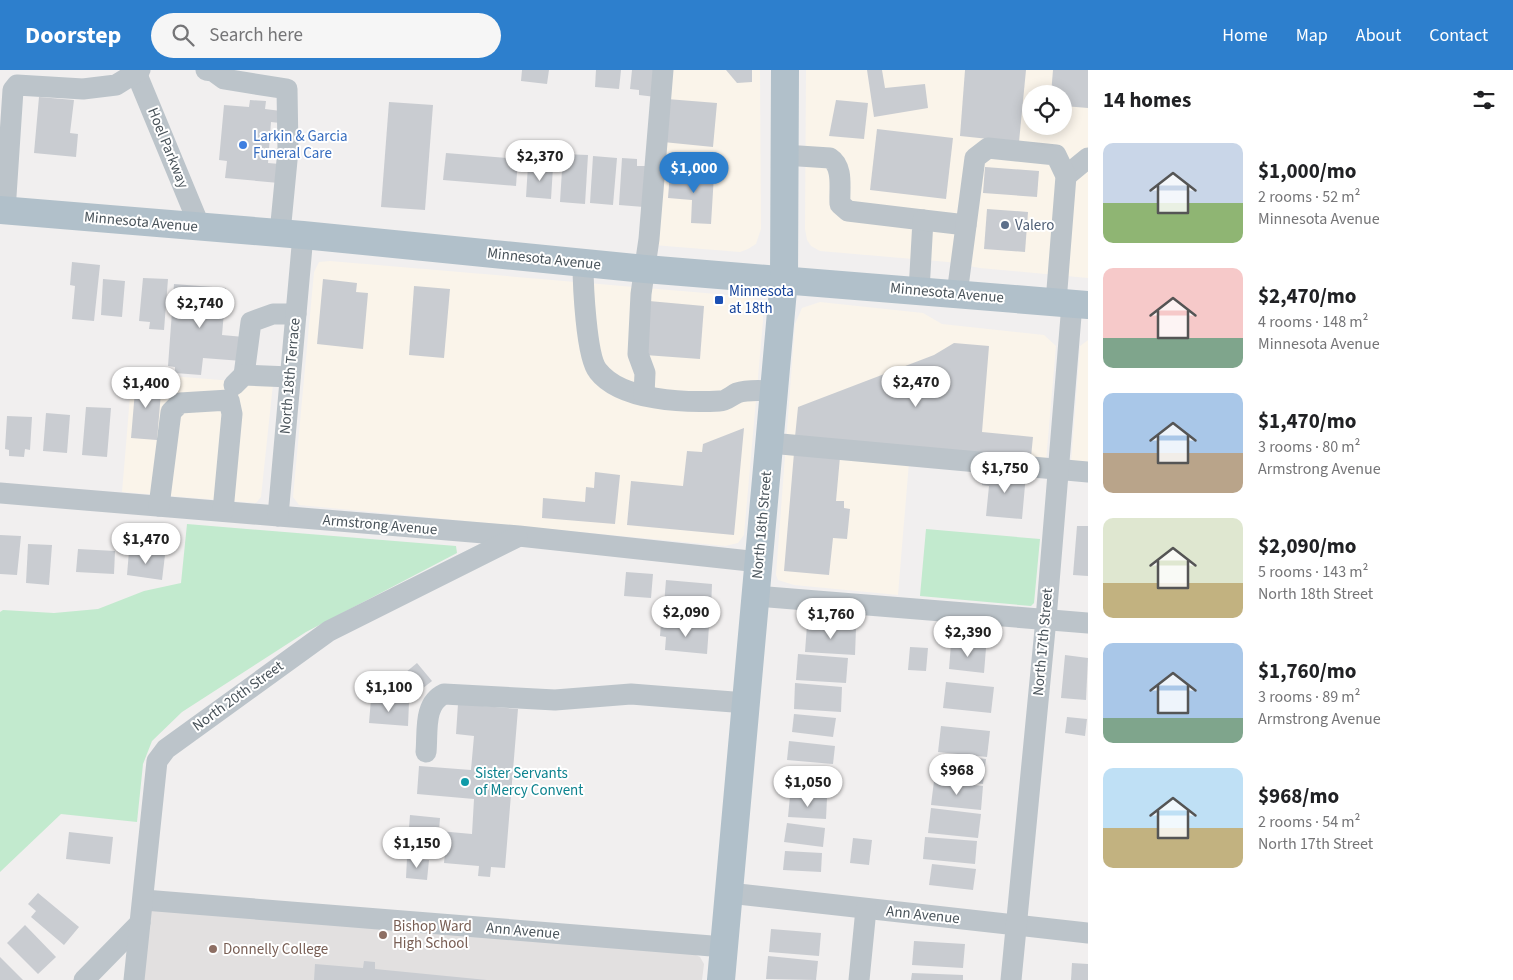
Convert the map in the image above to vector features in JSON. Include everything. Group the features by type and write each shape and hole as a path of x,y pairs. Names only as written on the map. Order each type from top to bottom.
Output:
{"main road":[{"name":"North 18th Street","path":"721,980 784,279 785,70"},
{"name":"Minnesota Avenue","path":"4,202 200,226 645,269 1072,304"}],"street":[{"name":"North 18th Terrace","path":"206,70 213,71 224,79 287,88 291,234 296,314 278,516"},
{"path":"644,395 645,373 638,354 640,294 649,239 663,70"},
{"path":"4,202 14,90 18,85 83,89 116,84 137,71"},
{"name":"Hoel Parkway","path":"137,71 200,226"},
{"path":"957,294 975,158 988,148 1056,155 1066,176 1088,158"},
{"path":"784,155 830,158 836,162 839,169 840,204 848,211 966,225"},
{"name":"North 17th Street","path":"1011,980 1046,619 1072,304 1066,176"},
{"path":"919,291 923,220"},
{"path":"583,263 583,290 591,347 597,371 614,384 666,401 723,401 738,393 751,390 774,391"},
{"path":"223,511 232,414 229,400 235,384 244,375 251,322 274,314 296,314"},
{"path":"244,375 290,377"},
{"path":"159,506 171,412 180,403 229,400"},
{"path":"770,443 1088,472"},
{"name":"Armstrong Avenue","path":"0,493 519,536 759,562"},
{"name":"North 20th Street","path":"134,980 144,900 157,761 166,749 329,631 519,536"},
{"path":"756,596 1088,623"},
{"path":"426,752 430,705 435,698 444,694 555,700 631,694 746,703"},
{"name":"Ann Avenue","path":"729,893 1088,933"},
{"name":"Ann Avenue","path":"144,900 724,947"},
{"path":"859,980 866,909"},
{"path":"84,980 140,922"}],"shaded area":[{"path":"668,70 760,70 761,229 756,244 748,249 740,252 653,245"},
{"path":"806,70 1088,70 1088,278 980,268 948,262 820,251 811,246 807,240 805,229"},
{"path":"330,261 752,297 763,304 744,535 738,543 725,546 299,505 293,497 314,272 319,262"},
{"path":"820,302 923,313 942,324 1044,335 1056,346 1046,461 910,450 898,595 794,585 778,580 776,575 795,324 802,308"},
{"path":"1088,340 1088,464 1071,463 1080,346"},
{"path":"132,373 273,384 261,497 256,503 122,492"},
{"name":"Bishop Ward High School","path":"151,907 692,953 700,957 704,964 702,980 143,980"}],"green space":[{"path":"187,524 456,546 457,553 306,632 182,712 152,741 143,764 137,822 61,814 0,872 0,612 3,610 54,613 98,609 144,591 181,583"},
{"path":"926,529 1040,539 1034,603 1031,606 920,596"}],"building":[{"path":"522,70 549,70 547,84 521,81"},
{"path":"596,70 621,70 619,89 595,87"},
{"path":"632,70 658,70 656,97 639,95 639,90 630,89"},
{"path":"726,70 752,70 752,82 737,83"},
{"path":"867,70 882,70 885,88 925,84 928,108 874,117"},
{"path":"965,70 1026,70 1025,85 1022,85 1019,142 960,136"},
{"path":"1053,70 1088,70 1088,108 1072,107 1072,85 1052,85"},
{"path":"39,97 74,100 70,133 78,134 76,157 34,153"},
{"path":"667,99 717,103 713,147 663,142"},
{"path":"250,100 266,101 265,109 281,111 280,123 271,122 268,163 280,164 279,183 225,178 227,161 219,160 224,105 249,107"},
{"path":"836,100 868,103 864,139 829,136"},
{"path":"389,102 433,105 425,210 381,207"},
{"path":"877,129 953,138 946,199 870,190"},
{"path":"446,153 518,159 516,186 443,180"},
{"path":"563,154 588,155 585,204 560,202"},
{"path":"593,156 617,158 613,205 590,203"},
{"path":"622,158 637,159 637,166 646,166 644,207 619,205"},
{"path":"528,165 553,167 551,199 526,197"},
{"path":"985,167 1039,171 1037,197 983,193"},
{"path":"670,172 714,175 711,224 691,223 692,200 668,198"},
{"path":"987,209 1028,212 1025,252 984,249"},
{"path":"72,262 100,265 94,321 72,319 75,286 70,285"},
{"path":"143,278 168,279 164,330 149,329 150,322 139,321"},
{"path":"103,279 125,281 122,317 101,315"},
{"path":"323,279 357,283 356,292 368,293 363,349 317,344"},
{"path":"174,284 226,288 222,335 244,337 242,361 203,358 201,375 175,373 175,367 168,366"},
{"path":"414,286 450,289 444,358 409,355"},
{"path":"649,301 704,306 700,359 645,355"},
{"path":"954,343 989,346 982,432 1033,437 1031,457 795,437 798,407 934,355"},
{"path":"136,379 162,381 157,440 131,438"},
{"path":"86,407 111,408 107,457 82,455"},
{"path":"46,413 70,415 67,453 43,451"},
{"path":"7,416 32,417 30,450 25,449 24,457 9,456 9,450 5,449"},
{"path":"744,428 734,535 627,525 631,481 683,486 687,451 702,452 703,444"},
{"path":"794,453 840,457 836,501 844,501 844,508 850,509 847,539 833,538 829,575 784,571"},
{"path":"983,470 1026,474 1022,519 986,516 989,486 982,485"},
{"path":"595,472 620,475 615,524 542,518 543,498 585,502 586,487 594,488"},
{"path":"1077,526 1088,526 1088,576 1073,575"},
{"path":"0,535 21,536 17,575 0,574"},
{"path":"28,544 52,545 49,585 26,583"},
{"path":"78,549 115,551 114,574 76,572"},
{"path":"129,551 165,555 162,580 127,575"},
{"path":"626,572 653,574 651,598 624,596"},
{"path":"666,580 712,584 711,609 664,605"},
{"path":"661,623 709,626 707,654 665,650 666,637 660,636"},
{"path":"807,625 856,628 855,655 805,652"},
{"path":"951,644 986,648 984,673 949,669"},
{"path":"910,647 928,648 926,671 908,670"},
{"path":"798,654 848,658 846,683 796,680"},
{"path":"1065,655 1088,658 1086,700 1061,698"},
{"path":"417,663 432,681 413,696 399,678"},
{"path":"946,682 994,687 991,713 943,708"},
{"path":"795,683 842,687 841,712 794,709"},
{"path":"371,699 409,702 408,726 369,723"},
{"name":"Sister Servants of Mercy Convent","path":"458,704 518,709 505,868 491,867 490,877 478,876 479,866 444,863 445,853 437,853 436,857 407,854 410,815 440,818 439,831 472,834 474,799 417,794 419,766 471,770 474,736 456,734"},
{"path":"794,714 836,718 833,737 792,732"},
{"path":"1067,717 1087,719 1085,736 1065,733"},
{"path":"941,726 990,731 987,757 938,752"},
{"path":"789,741 835,746 833,764 787,760"},
{"path":"943,754 986,759 983,784 940,779"},
{"path":"934,781 983,786 981,810 931,805"},
{"path":"790,796 827,798 826,819 788,817"},
{"path":"931,808 981,814 978,838 928,833"},
{"path":"787,823 825,828 823,847 784,842"},
{"path":"69,832 113,837 110,864 66,859"},
{"path":"925,837 977,841 975,864 923,859"},
{"path":"853,838 872,840 869,865 850,863"},
{"path":"785,851 822,853 821,872 783,870"},
{"path":"407,858 429,860 427,880 406,878"},
{"path":"932,864 976,869 973,890 929,885"},
{"path":"38,893 79,927 64,945 31,917 36,911 28,904"},
{"path":"25,925 56,957 38,974 7,943"},
{"path":"771,929 821,933 819,956 769,952"},
{"path":"914,941 965,944 963,968 912,965"},
{"path":"768,956 818,961 816,980 766,979"},
{"path":"0,957 23,980 0,980"},
{"name":"Bishop Ward High School","path":"364,961 375,962 375,969 487,980 314,980 315,964 363,968"},
{"path":"1072,963 1088,964 1088,980 1071,980"},
{"path":"912,973 963,975 963,980 911,980"}],"place":[{"name":"Larkin & Garcia Funeral Care","path":"243,145"},
{"name":"Valero","path":"1005,225"},
{"name":"Minnesota at 18th","path":"719,300"},
{"name":"Sister Servants of Mercy Convent","path":"465,782"},
{"name":"Bishop Ward High School","path":"383,935"},
{"name":"Donnelly College","path":"213,949"}]}
